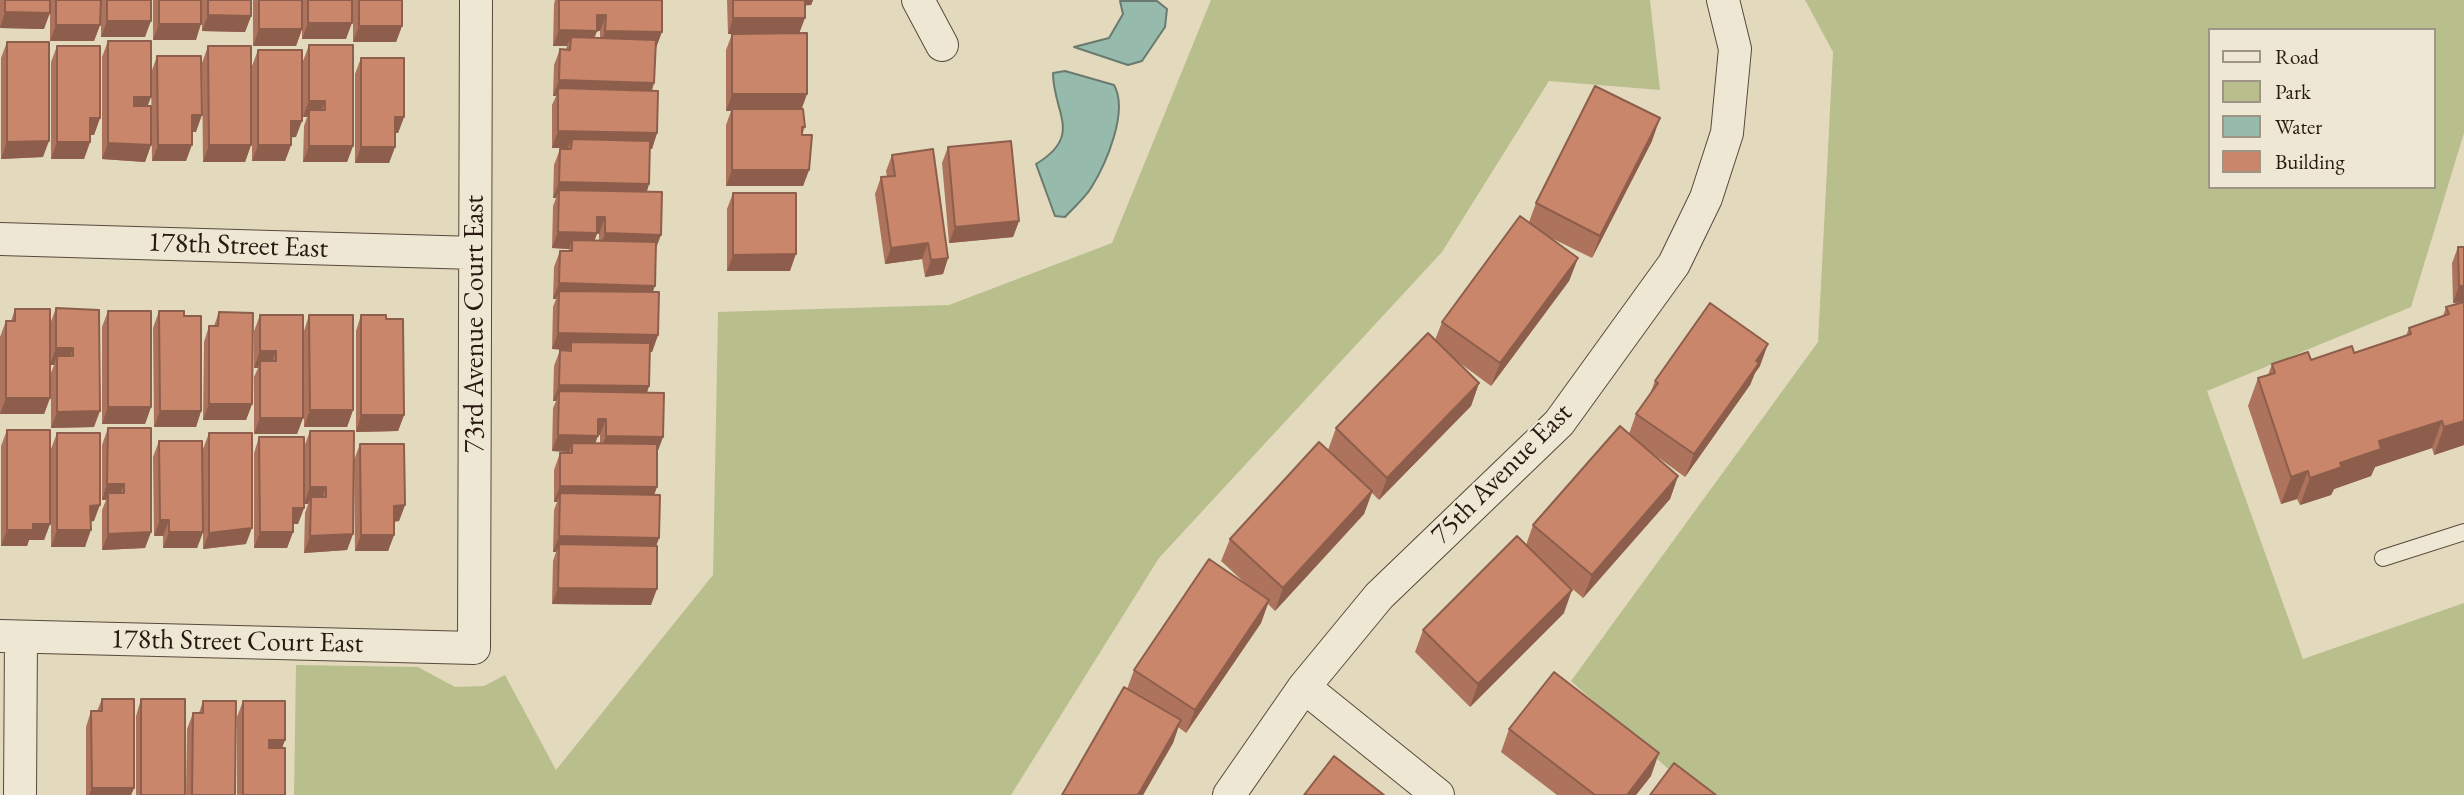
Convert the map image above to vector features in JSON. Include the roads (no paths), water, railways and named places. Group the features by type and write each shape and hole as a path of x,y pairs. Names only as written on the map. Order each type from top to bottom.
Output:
{"street":[{"name":"73rd Avenue Court East","path":"474,648 476,0"},
{"path":"918,0 942,46"},
{"name":"75th Avenue East","path":"1229,795 1304,687 1379,596 1559,423 1674,264 1706,198 1727,133 1735,49 1723,0"},
{"name":"178th Street East","path":"0,239 475,253"},
{"path":"10,637 20,795"},
{"name":"178th Street Court East","path":"10,637 474,648"},
{"path":"1304,687 1438,795"}],"lane":[{"path":"2383,558 2464,532"}],"water":[{"path":"1120,1 1157,1 1167,9 1165,27 1142,61 1128,65 1074,47 1109,38 1123,14"},
{"path":"1065,71 1114,85 1119,109 1114,137 1097,178 1065,217 1055,216 1036,164 1059,143 1062,123 1053,73"}]}
